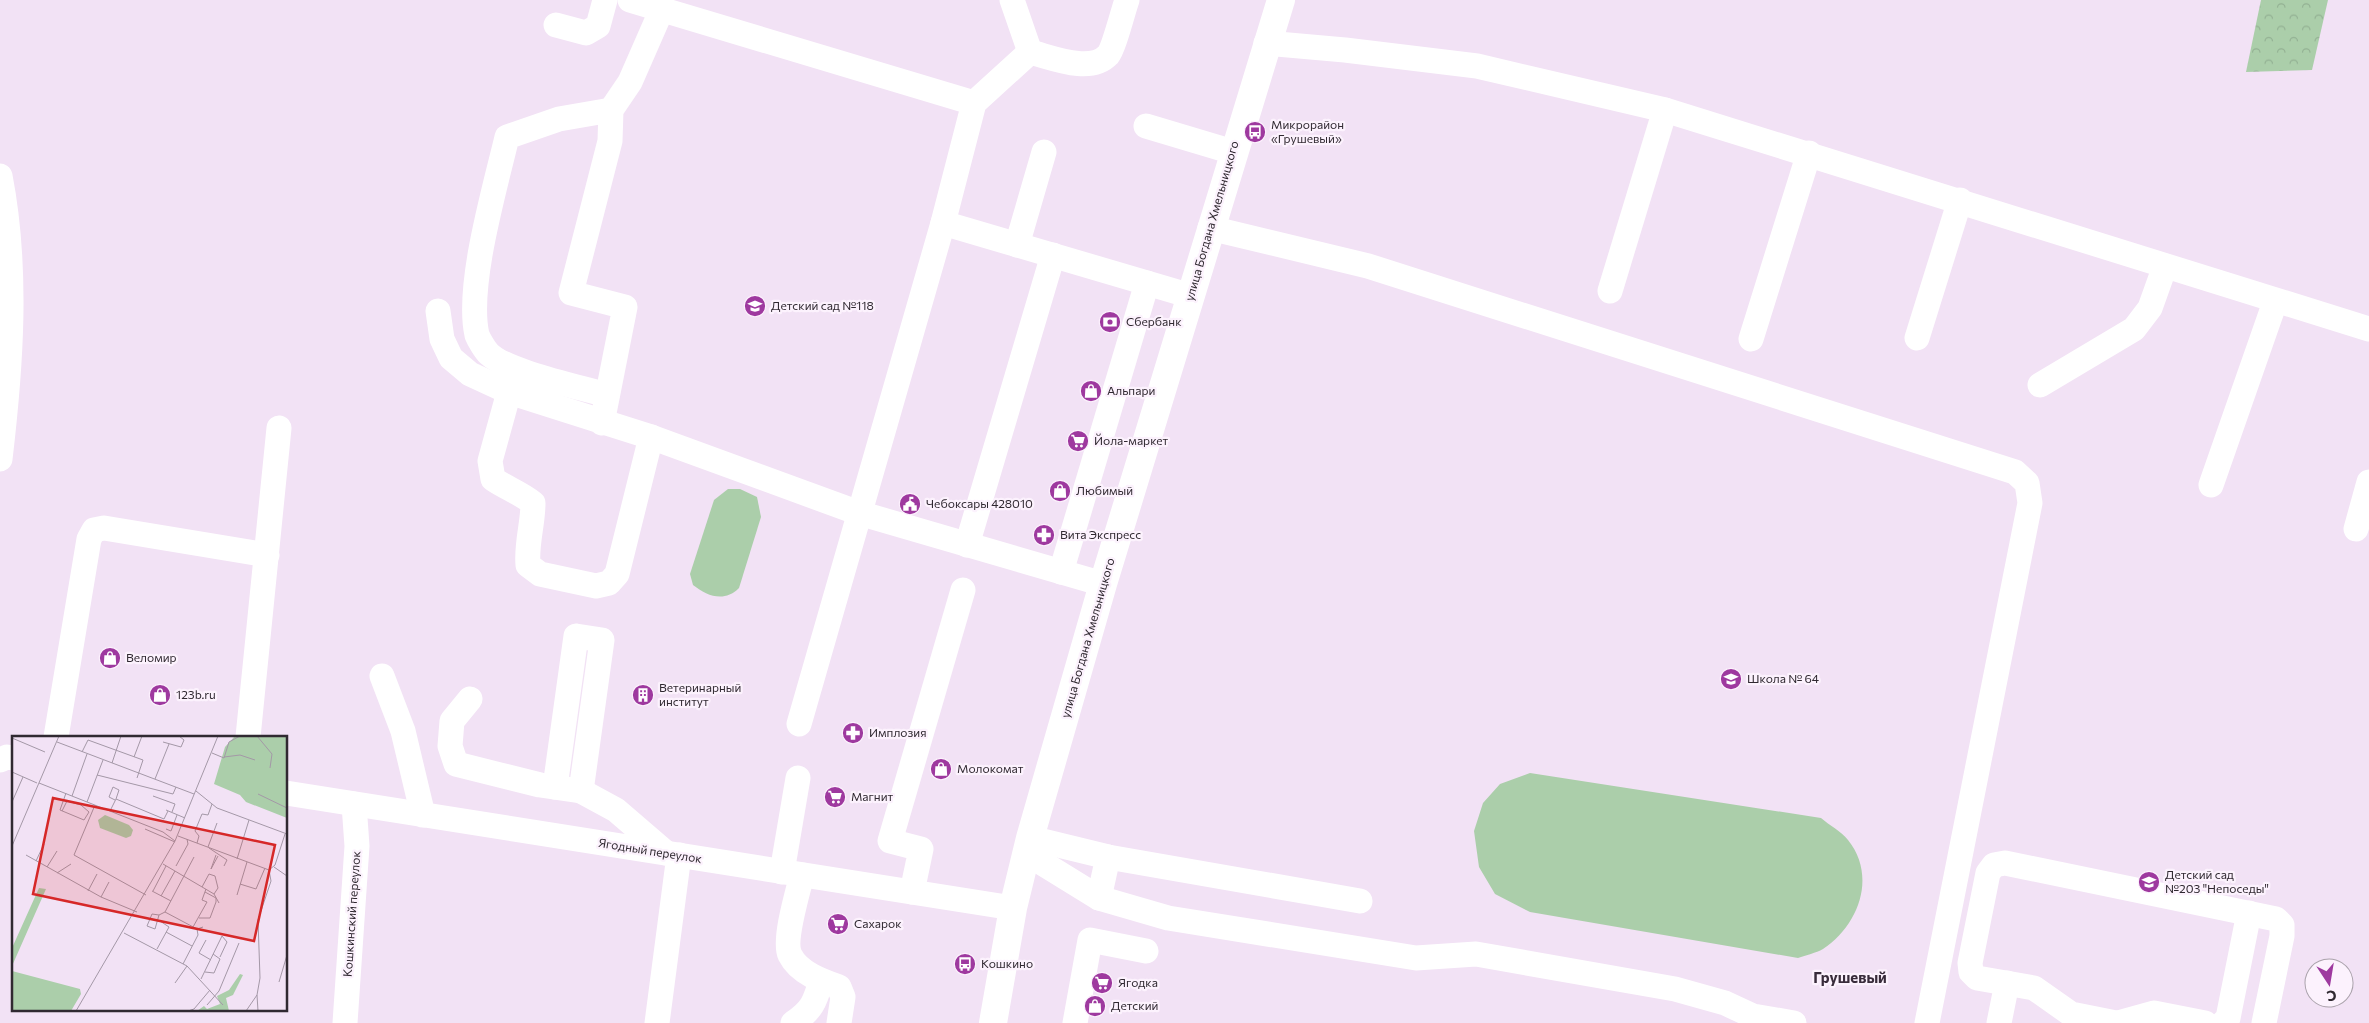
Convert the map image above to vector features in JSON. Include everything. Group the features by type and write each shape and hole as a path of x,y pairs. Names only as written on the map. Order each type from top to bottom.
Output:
{"main road":[{"name":"улица Богдана Хмельницкого","path":"993,1023 1013,908 1028,846 1103,584 1266,43 1281,0"}],"street":[{"path":"556,25 586,33 598,26 605,0"},
{"path":"630,0 974,103"},
{"path":"1012,0 1030,52"},
{"path":"1030,52 1082,64 1098,62 1109,54 1127,0"},
{"path":"602,423 625,307 571,293 610,140 612,110 630,82 662,9"},
{"path":"1266,43 1345,50 1477,66 1665,110 1960,200 2275,302 2369,329"},
{"path":"799,724 942,223 974,103 1030,52"},
{"path":"607,395 509,366 489,354 478,337 474,310 481,251 507,137 559,119 612,110"},
{"path":"1610,292 1665,110"},
{"path":"1146,126 1233,152"},
{"path":"1016,245 1044,152"},
{"path":"1751,339 1809,153"},
{"path":"0,176 10,281 10,354 0,459"},
{"path":"1917,338 1960,200"},
{"path":"942,223 1191,296"},
{"path":"1210,228 1368,266 2015,472 2027,484 2030,502 1927,1023"},
{"path":"967,545 1053,255"},
{"path":"2040,385 2134,329 2150,308 2165,266"},
{"path":"1060,572 1147,283"},
{"path":"2211,485 2275,302"},
{"path":"438,311 442,339 451,358 470,374 509,392 651,437 859,513 1103,584"},
{"path":"509,392 490,461 493,479 509,490 525,496 533,503 533,516 526,549 528,565 540,574 596,586 609,583 617,574 651,437"},
{"path":"248,736 279,428"},
{"path":"2356,529 2369,482"},
{"path":"56,736 89,539 94,530 104,528 267,555"},
{"path":"912,892 921,849 890,841 962,590"},
{"path":"555,787 576,636 602,640 581,791"},
{"path":"382,676 403,731 423,815"},
{"path":"470,699 452,720 450,746 456,764 555,787 581,791 616,810 673,854 657,1023"},
{"path":"798,778 789,954 798,966 821,981 838,987 843,997 839,1023"},
{"name":"Ягодный переулок","path":"288,793 1013,908"},
{"name":"Кошкинский переулок","path":"345,1023 357,846 354,804"},
{"path":"1028,846 1108,857 1360,901"},
{"path":"1028,846 1099,898 1168,918 1416,958 1476,954 1674,989 1725,1003 1752,1020 1794,1023"},
{"path":"1099,898 1108,857"},
{"path":"2205,1023 2154,1013 2117,1023 2071,1014 2034,988 1977,978 1971,972 1970,962 1988,873 1994,865 2005,863 2276,919 2282,925 2282,936 2264,1023"},
{"path":"2223,1023 2228,1018 2248,914"},
{"path":"1076,1023 1090,940 1146,951"},
{"path":"793,1023 807,1014 816,1000 821,981"},
{"path":"1999,1023 2007,983"}],"green space":[{"path":"2261,0 2328,0 2312,70 2246,72"},
{"path":"728,489 740,489 757,497 761,517 739,588 733,593 722,597 710,595 693,585 690,574 714,500"},
{"path":"1530,773 1821,818 1848,840 1857,854 1862,884 1860,899 1846,927 1836,939 1823,949 1798,958 1530,912 1495,894 1479,867 1474,831 1483,803 1500,784"}],"place":[{"name":"Микрорайон «Грушевый»","path":"1255,132"},
{"name":"Детский сад №118","path":"755,306"},
{"name":"Сбербанк","path":"1110,322"},
{"name":"Альпари","path":"1091,391"},
{"name":"Йола-маркет","path":"1078,441"},
{"name":"Любимый","path":"1060,491"},
{"name":"Чебоксары 428010","path":"910,504"},
{"name":"Вита Экспресс","path":"1044,535"},
{"name":"Веломир","path":"110,658"},
{"name":"Школа № 64","path":"1731,679"},
{"name":"123b.ru","path":"160,695"},
{"name":"Ветеринарный институт","path":"643,695"},
{"name":"Имплозия","path":"853,733"},
{"name":"Молокомат","path":"941,769"},
{"name":"Магнит","path":"835,797"},
{"name":"Детский сад №203 \"Непоседы\"","path":"2149,882"},
{"name":"Сахарок","path":"838,924"},
{"name":"Кошкино","path":"965,964"},
{"name":"Ягодка","path":"1102,983"},
{"name":"Детский","path":"1095,1006"}],"district":[{"name":"Грушевый","path":"1850,978"}]}
